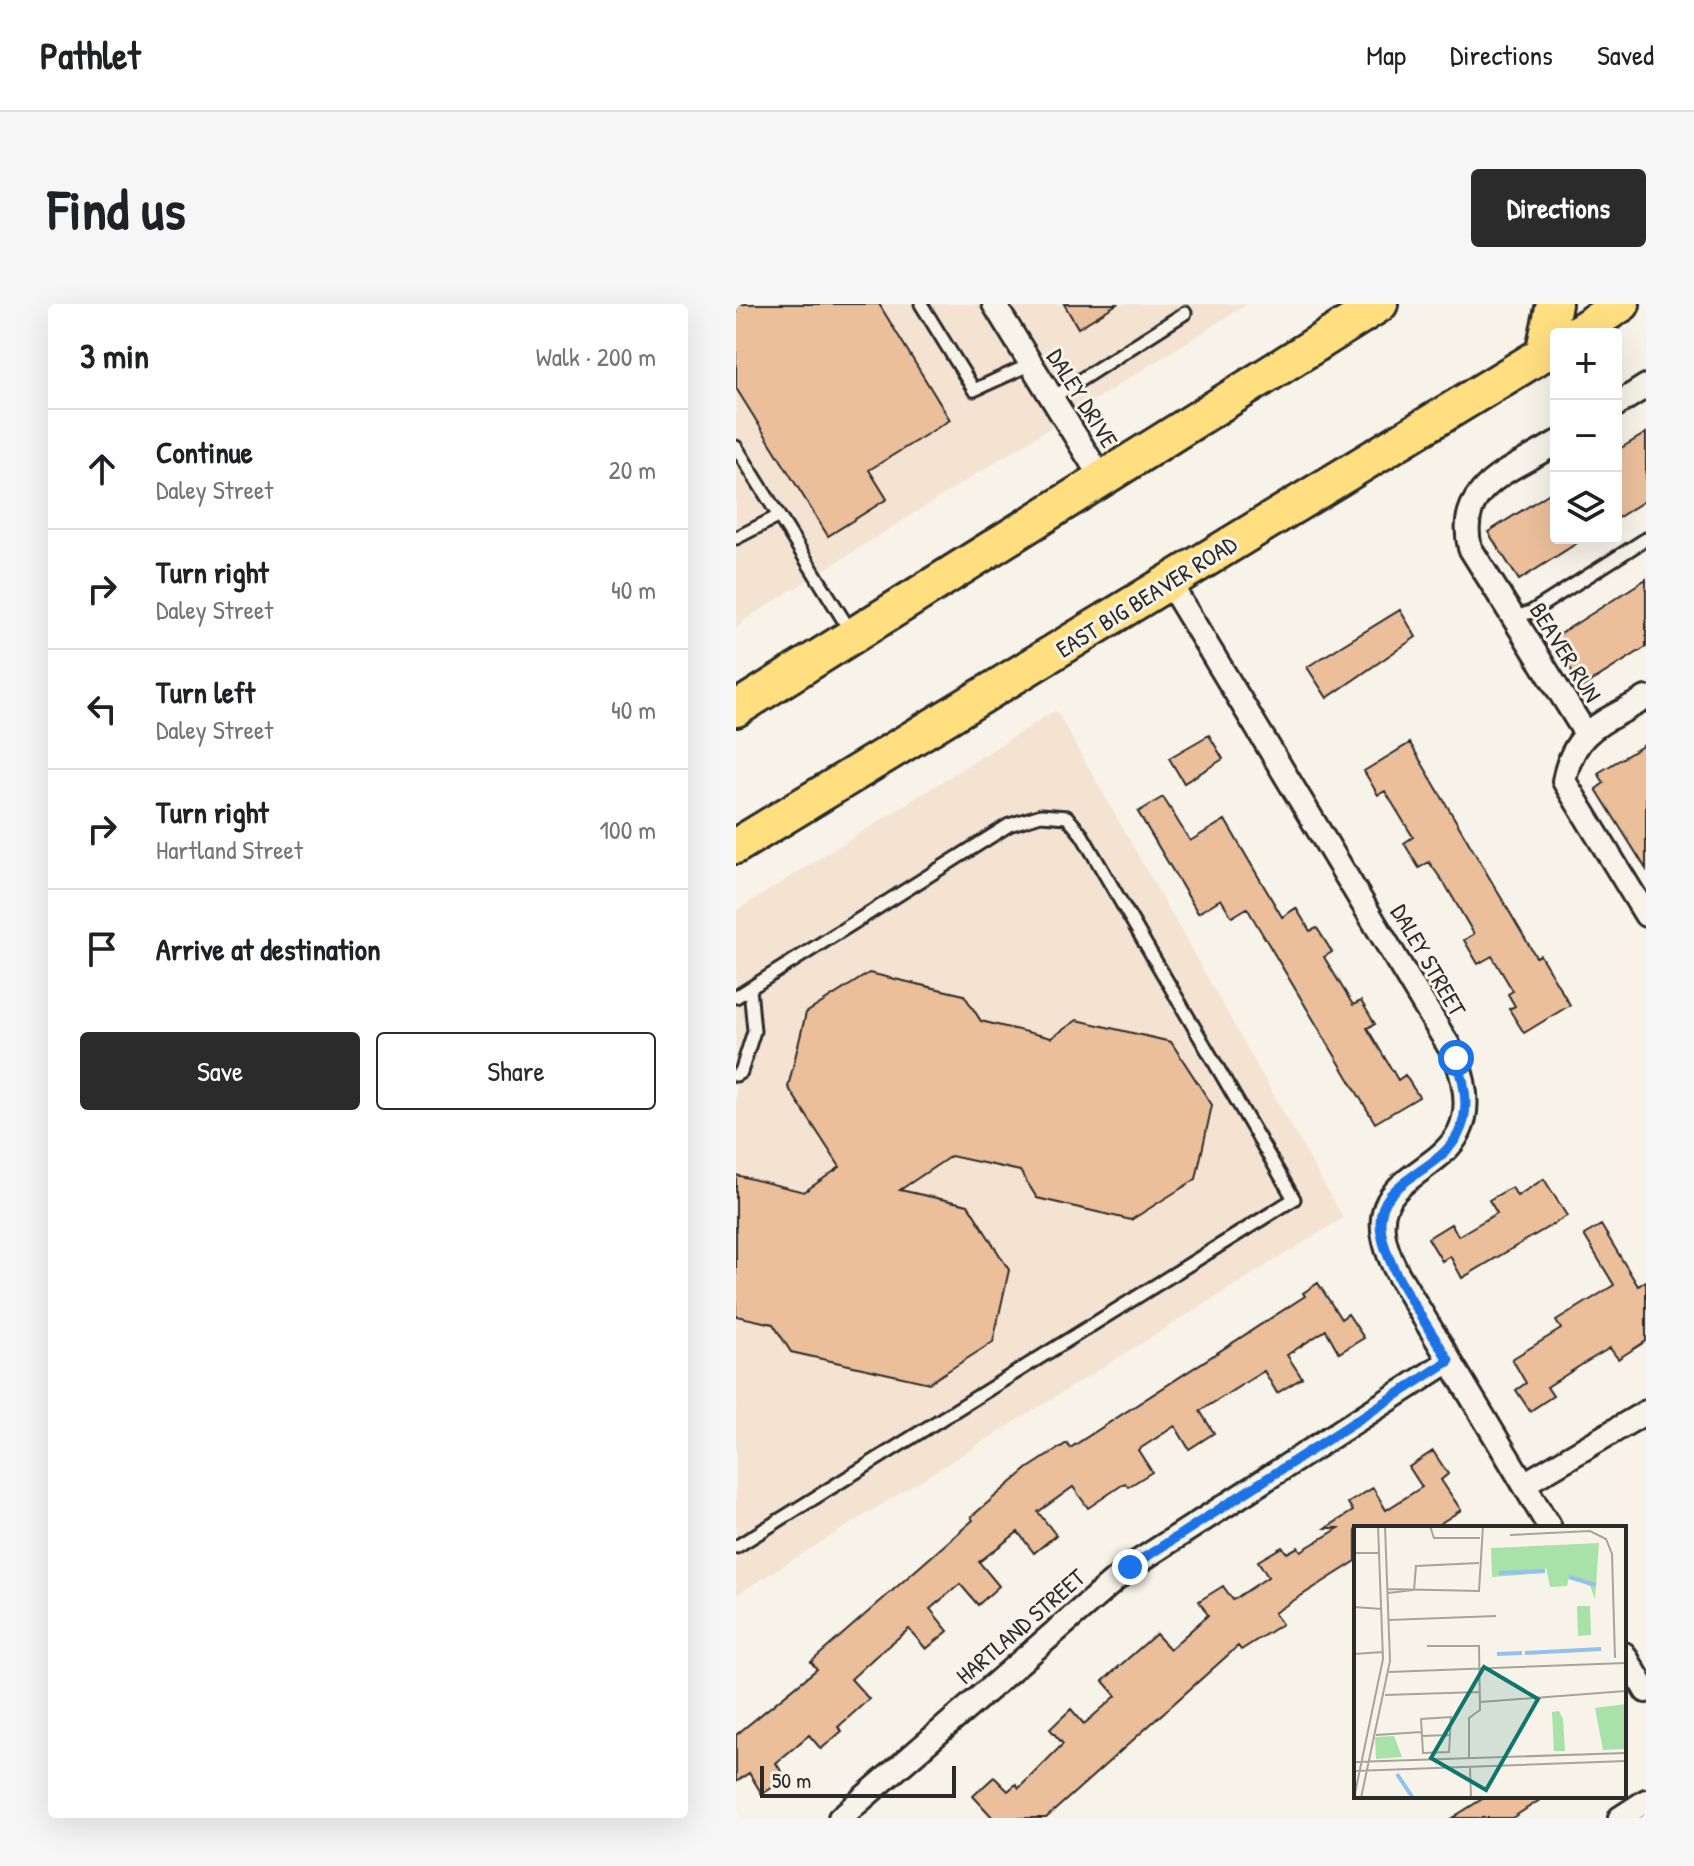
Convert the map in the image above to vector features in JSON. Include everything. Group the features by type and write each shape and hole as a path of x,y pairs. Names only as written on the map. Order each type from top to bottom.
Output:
{"main road":[{"path":"736,709 1380,304"},
{"path":"1552,328 1554,304"},
{"path":"1584,328 1622,304"},
{"name":"EAST BIG BEAVER ROAD","path":"736,846 1550,350"}],"street":[{"name":"DALEY DRIVE","path":"994,304 1102,479"},
{"path":"1622,401 1646,386"},
{"name":"BEAVER RUN","path":"1550,447 1483,489 1470,502 1466,518 1470,548 1586,734 1569,755 1564,781 1646,915"},
{"name":"DALEY STREET","path":"1169,582 1456,1058 1466,1084 1464,1124 1454,1145 1401,1184 1381,1215 1386,1252 1549,1526"},
{"path":"1586,734 1646,698"},
{"name":"HARTLAND STREET","path":"840,1818 1130,1567 1449,1361"},
{"path":"1524,1484 1646,1412"},
{"path":"1626,1657 1646,1691"},
{"path":"1620,1818 1646,1801"}],"lane":[{"path":"921,304 974,390 1031,364"},
{"path":"1052,398 1185,313"},
{"path":"736,447 853,636"},
{"path":"736,538 777,517"},
{"path":"1515,617 1531,612 1646,539"},
{"path":"736,997 1009,825 1041,815 1067,817 1082,835 1294,1199 736,1547"},
{"path":"736,1075 741,1072 754,1031 750,988"}],"shaded area":[{"path":"736,304 1247,304 746,619 736,629"},
{"path":"1056,710 1343,1218 736,1595 736,911"}],"building":[{"path":"736,304 879,304 950,420 869,470 887,499 828,536 736,388"},
{"path":"1064,304 1117,304 1078,328"},
{"path":"1646,433 1646,500 1622,515 1622,472 1622,447"},
{"path":"1550,493 1550,544 1576,544 1519,580 1488,532"},
{"path":"1646,579 1646,647 1582,687 1552,639"},
{"path":"1400,610 1416,637 1327,698 1307,667"},
{"path":"1209,735 1223,759 1184,783 1169,758"},
{"path":"1410,743 1536,957 1540,955 1570,1005 1524,1033 1509,1009 1515,1006 1508,994 1513,991 1492,956 1478,964 1464,940 1474,934 1446,886 1429,862 1419,868 1404,843 1413,837 1385,791 1378,795 1364,771"},
{"path":"1646,744 1646,869 1596,789 1604,783 1598,773"},
{"path":"1163,797 1190,841 1225,820 1282,917 1296,908 1310,931 1317,928 1332,952 1324,957 1353,1005 1361,1001 1375,1024 1367,1028 1398,1080 1405,1075 1419,1097 1375,1123 1247,908 1232,917 1221,899 1198,913 1138,812"},
{"path":"869,973 964,995 981,1021 1051,1038 1077,1020 1171,1042 1212,1105 1196,1179 1131,1220 1037,1198 1020,1171 951,1156 900,1190 968,1205 1009,1270 993,1342 929,1383 791,1352 773,1324 736,1316 736,1175 804,1192 840,1167 788,1087 806,1013"},
{"path":"1544,1179 1567,1216 1462,1278 1450,1256 1442,1261 1428,1238 1451,1224 1458,1236 1497,1213 1489,1200 1512,1187 1517,1196"},
{"path":"1601,1225 1638,1286 1646,1281 1646,1341 1618,1359 1610,1348 1586,1362 1547,1387 1553,1396 1530,1411 1516,1390 1526,1383 1512,1359 1561,1329 1556,1321 1614,1285 1584,1235"},
{"path":"1318,1283 1341,1319 1348,1314 1364,1338 1339,1353 1326,1330 1287,1355 1302,1378 1277,1393 1264,1371 1200,1411 1214,1433 1189,1449 1175,1426 1138,1450 1152,1472 1128,1487 1125,1483 1088,1508 1073,1487 1038,1512 1056,1535 1034,1553 1018,1532 979,1562 999,1586 978,1605 960,1584 930,1609 948,1631 926,1649 909,1629 851,1679 869,1699 838,1727 842,1731 821,1749 809,1735 776,1763 786,1779 762,1794 749,1773 736,1782 736,1735 817,1669 811,1662 973,1520 971,1517 1027,1469 1067,1443 1070,1448 1305,1296 1303,1293"},
{"path":"1433,1451 1448,1474 1441,1480 1461,1510 1436,1526 1354,1526 1354,1562 1274,1613 1282,1624 1241,1650 1238,1646 1046,1818 993,1818 973,1796 994,1777 1008,1791 1016,1784 1019,1788 1063,1744 1050,1729 1071,1709 1084,1724 1116,1696 1103,1681 1124,1662 1156,1634 1170,1649 1208,1615 1199,1601 1223,1586 1233,1600 1268,1577 1258,1561 1282,1547 1287,1553 1298,1547 1301,1551 1339,1528 1326,1528 1353,1511 1348,1503 1373,1488 1386,1510 1422,1487 1409,1467"},
{"path":"1484,1798 1543,1798 1512,1818 1452,1818"}],"route":[{"path":"1130,1567 1449,1361 1386,1252 1380,1230 1381,1215 1401,1184 1454,1145 1464,1124 1466,1084 1456,1058"}]}
